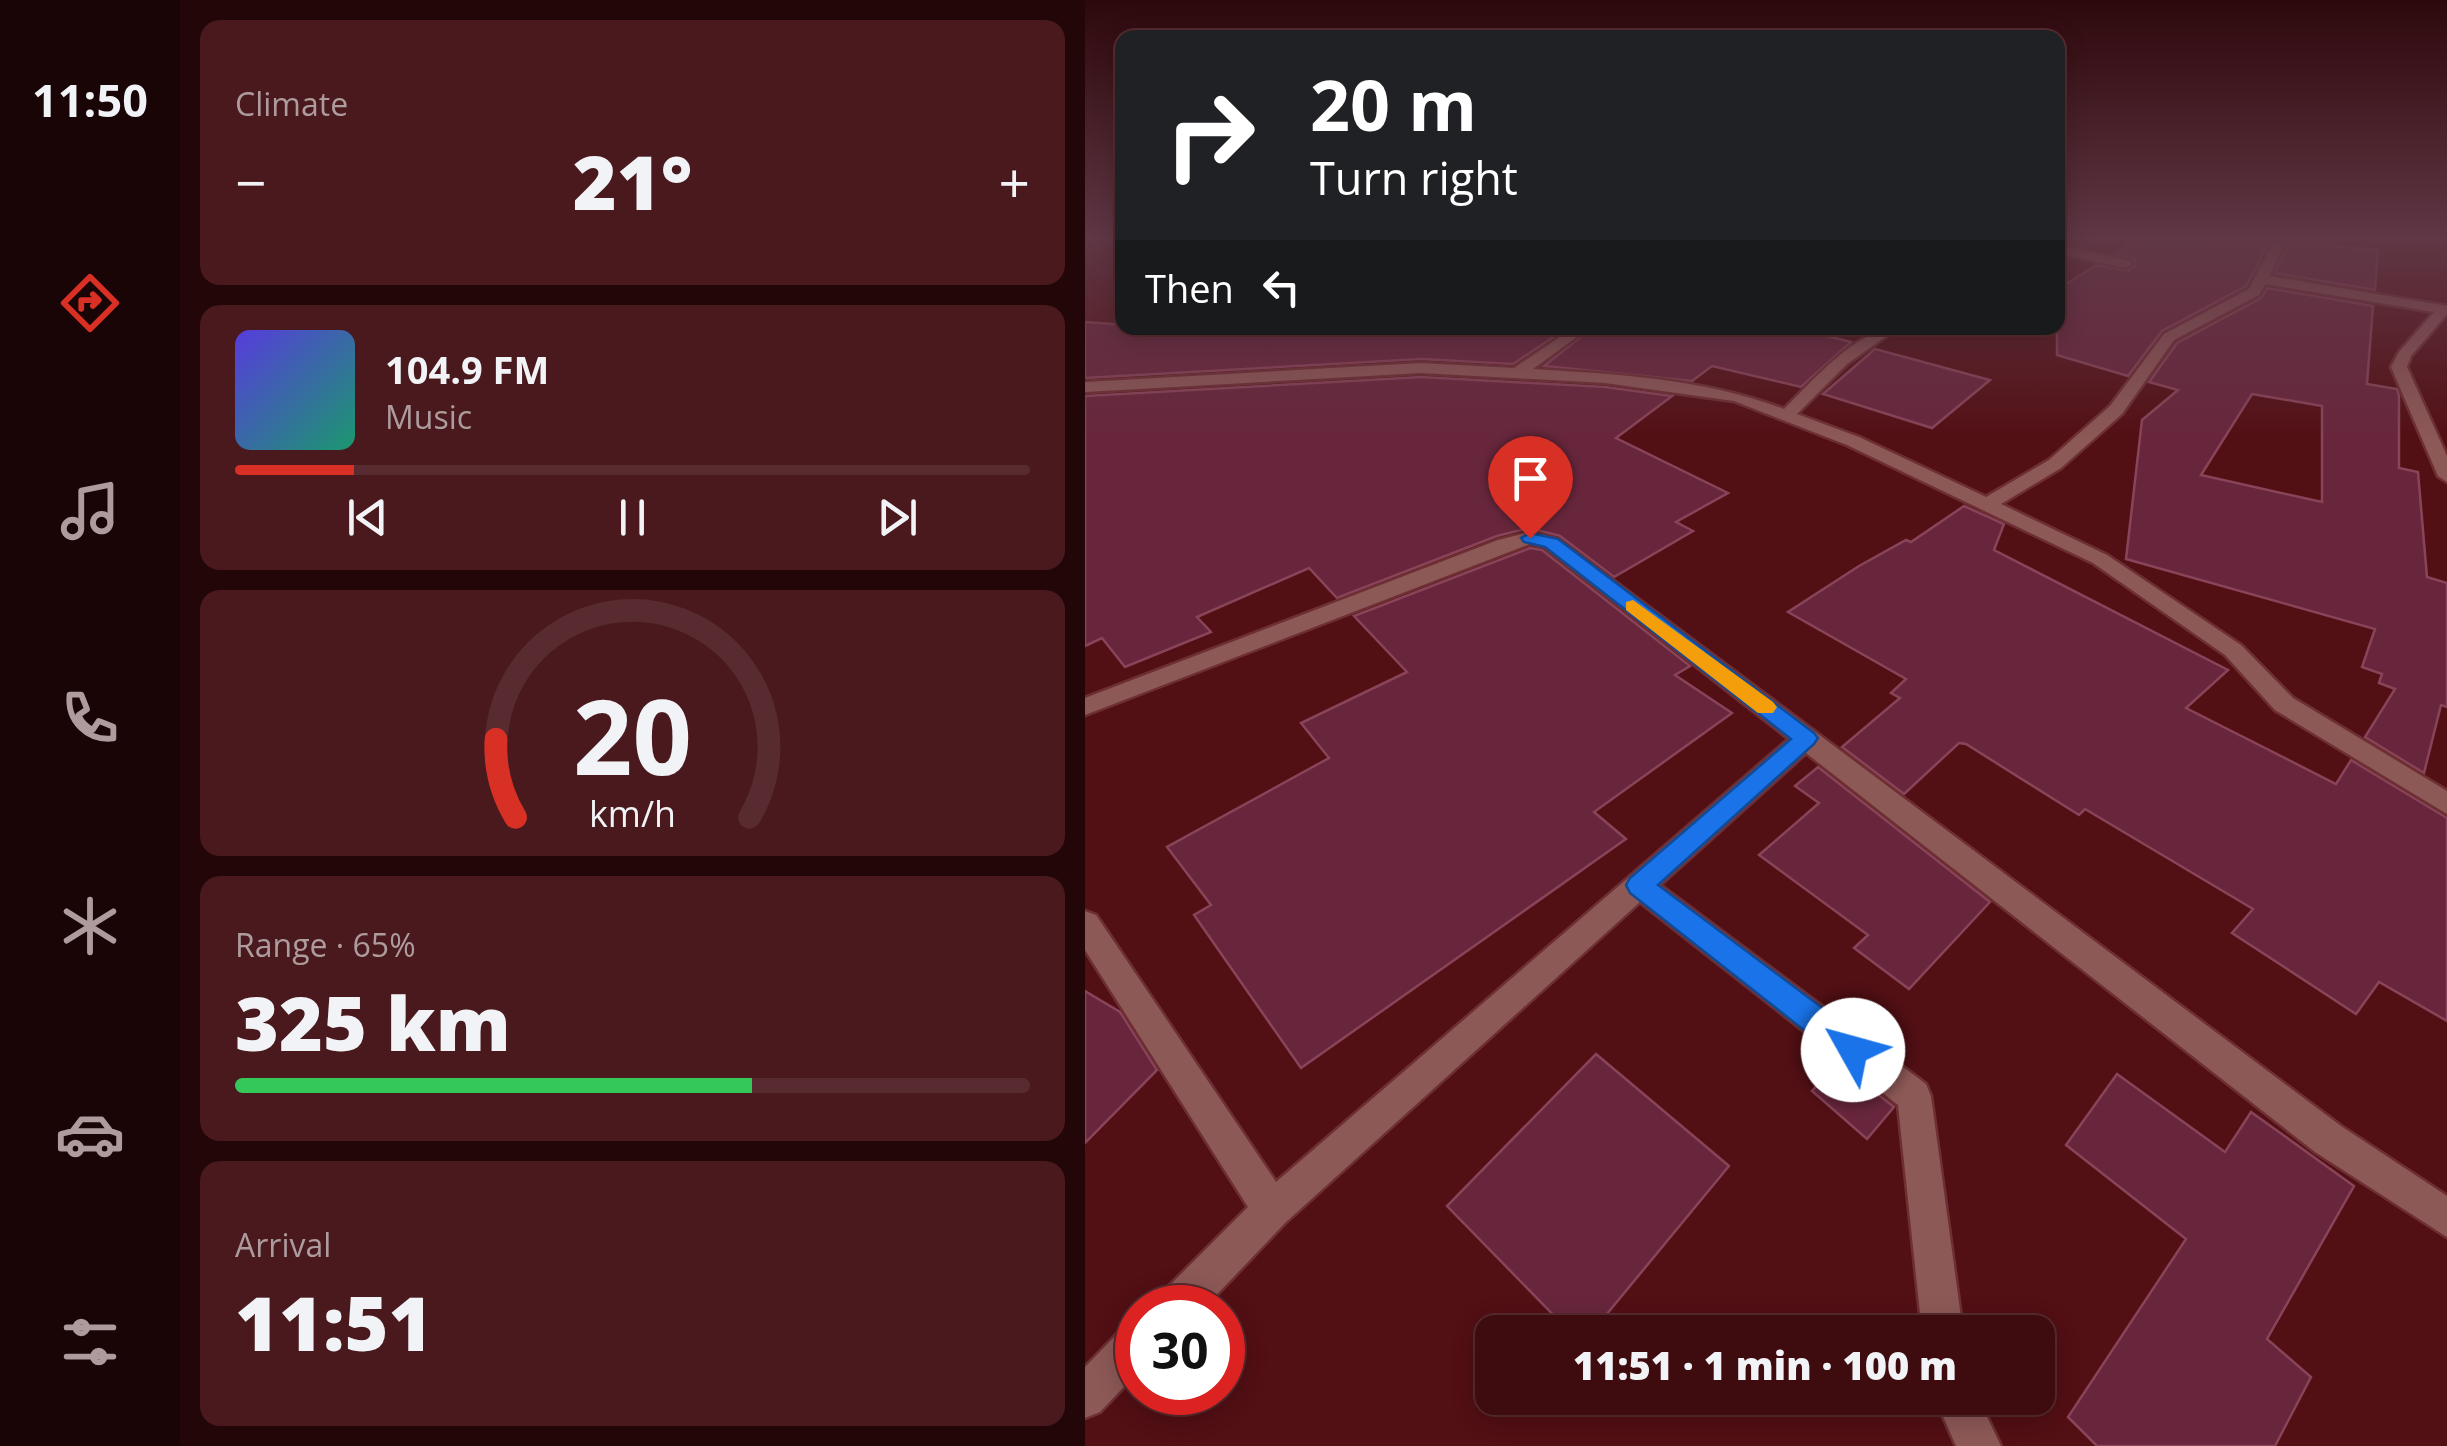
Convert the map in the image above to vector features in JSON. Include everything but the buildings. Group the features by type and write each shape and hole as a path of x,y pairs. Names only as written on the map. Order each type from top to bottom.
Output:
{"street":[{"path":"1986,504 2055,464 2116,410 2169,337 2227,306"},
{"path":"2445,310 2404,355 2399,367 2447,476"},
{"path":"1518,373 1572,335"},
{"path":"1786,416 1841,361 1880,335"},
{"path":"1085,387 1421,368 1605,378 1737,397 1853,441 2100,559 2233,650 2283,704 2447,804"},
{"path":"1085,399 1120,386"},
{"path":"1085,706 1505,544 1530,538 1551,543 2328,1139 2447,1218"},
{"path":"1198,1285 1272,1210 1806,738"},
{"path":"1639,885 1915,1096 1941,1315"},
{"path":"1085,924 1272,1210"},
{"path":"1085,1397 1115,1366"},
{"path":"1964,1415 1979,1446"}],"slow traffic":[{"path":"1633,606 1766,707"}],"route":[{"path":"1530,538 1551,543 1806,738 1639,885 1853,1050"}]}
